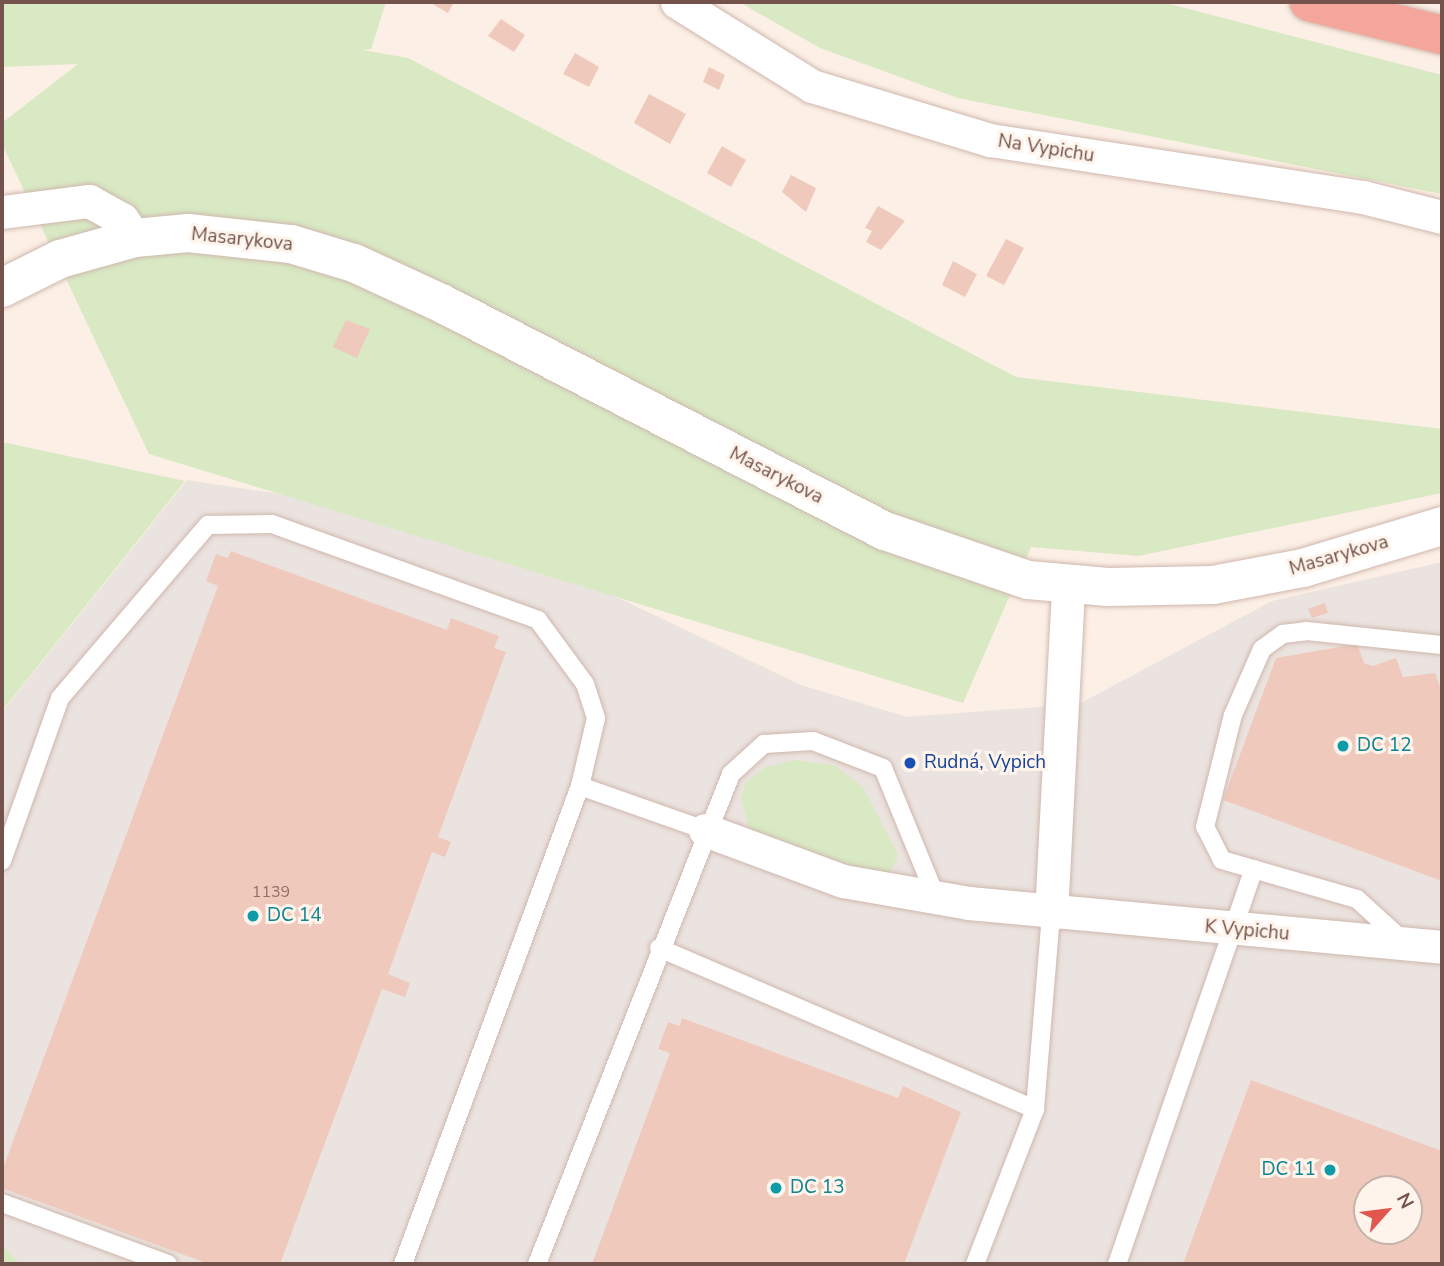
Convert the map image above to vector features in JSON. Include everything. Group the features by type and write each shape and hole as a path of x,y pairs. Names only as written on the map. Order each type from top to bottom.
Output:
{"highway":[{"path":"1309,2 1442,35"}],"main road":[{"name":"Masarykova","path":"2,288 60,259 135,238 235,236 354,263 885,531 989,570 1068,585 1160,588 1258,579 1442,526"}],"street":[{"name":"Na Vypichu","path":"677,2 812,86 990,140 1363,197 1442,217"},
{"path":"2,212 89,201 110,209 135,238"},
{"path":"1051,914 1068,585"},
{"name":"K Vypichu","path":"705,830 843,881 936,897 1051,914 1442,947"}],"lane":[{"path":"2,861 60,698 208,525 272,524 538,620 585,684 596,718 580,786 403,1264"},
{"path":"1406,944 1357,900 1222,860 1205,827 1233,715 1262,649 1283,634 1306,631 1442,645"},
{"path":"537,1264 705,830 731,774 764,744 813,741 883,768 936,897"},
{"path":"580,786 705,830"},
{"path":"1117,1264 1236,931 1254,869"},
{"path":"975,1264 1035,1109 1051,914"},
{"path":"659,948 1035,1109"},
{"path":"2,1203 168,1264"}],"shaded area":[{"path":"187,480 386,510 503,543 801,685 907,717 1079,704 1272,601 1442,562 1442,1264 20,1264 2,1244 2,712"}],"green space":[{"path":"2,2 386,2 371,49 362,50 408,58 1016,377 1442,429 1442,493 1138,556 1031,547 963,703 149,454 2,144 2,123 78,64 2,67"},
{"path":"739,2 1162,2 1442,75 1442,194 958,98 820,48"},
{"path":"2,442 185,481 2,711"},
{"path":"794,760 834,765 863,787 898,855 888,877 881,882 750,830 741,799 746,782 764,768"},
{"path":"2,1244 20,1264 2,1264"}],"building":[{"path":"429,2 454,2 448,13"},
{"path":"501,19 525,35 514,52 488,36"},
{"path":"575,53 599,67 589,87 563,74"},
{"path":"709,67 725,75 719,90 703,82"},
{"path":"649,94 686,114 670,144 634,123"},
{"path":"722,146 746,160 731,187 707,173"},
{"path":"791,175 816,188 806,212 782,192"},
{"path":"878,206 905,221 881,250 866,242 872,231 865,228"},
{"path":"1006,239 1024,248 1004,285 986,276"},
{"path":"953,261 977,274 965,297 942,285"},
{"path":"346,320 370,329 357,358 333,347"},
{"name":"DC 14","path":"231,551 447,630 451,618 499,636 494,648 506,652 438,837 451,842 445,857 432,852 388,974 410,983 405,997 382,989 280,1264 209,1264 2,1188 2,1171 218,586 206,581 216,554 228,558"},
{"path":"1325,603 1328,613 1312,618 1308,609"},
{"name":"DC 12","path":"1357,644 1364,663 1373,666 1396,658 1403,677 1435,673 1442,692 1442,881 1223,800 1276,658"},
{"name":"DC 13","path":"682,1018 898,1098 903,1086 961,1112 904,1264 592,1264 670,1053 658,1049 668,1022 680,1026"},
{"name":"DC 11","path":"1251,1080 1442,1151 1442,1264 1183,1264"}],"place":[{"name":"DC 12","path":"1343,746"},
{"name":"Rudná, Vypich","path":"910,763"},
{"name":"DC 14","path":"253,916"},
{"name":"DC 11","path":"1330,1170"},
{"name":"DC 13","path":"776,1188"}]}
